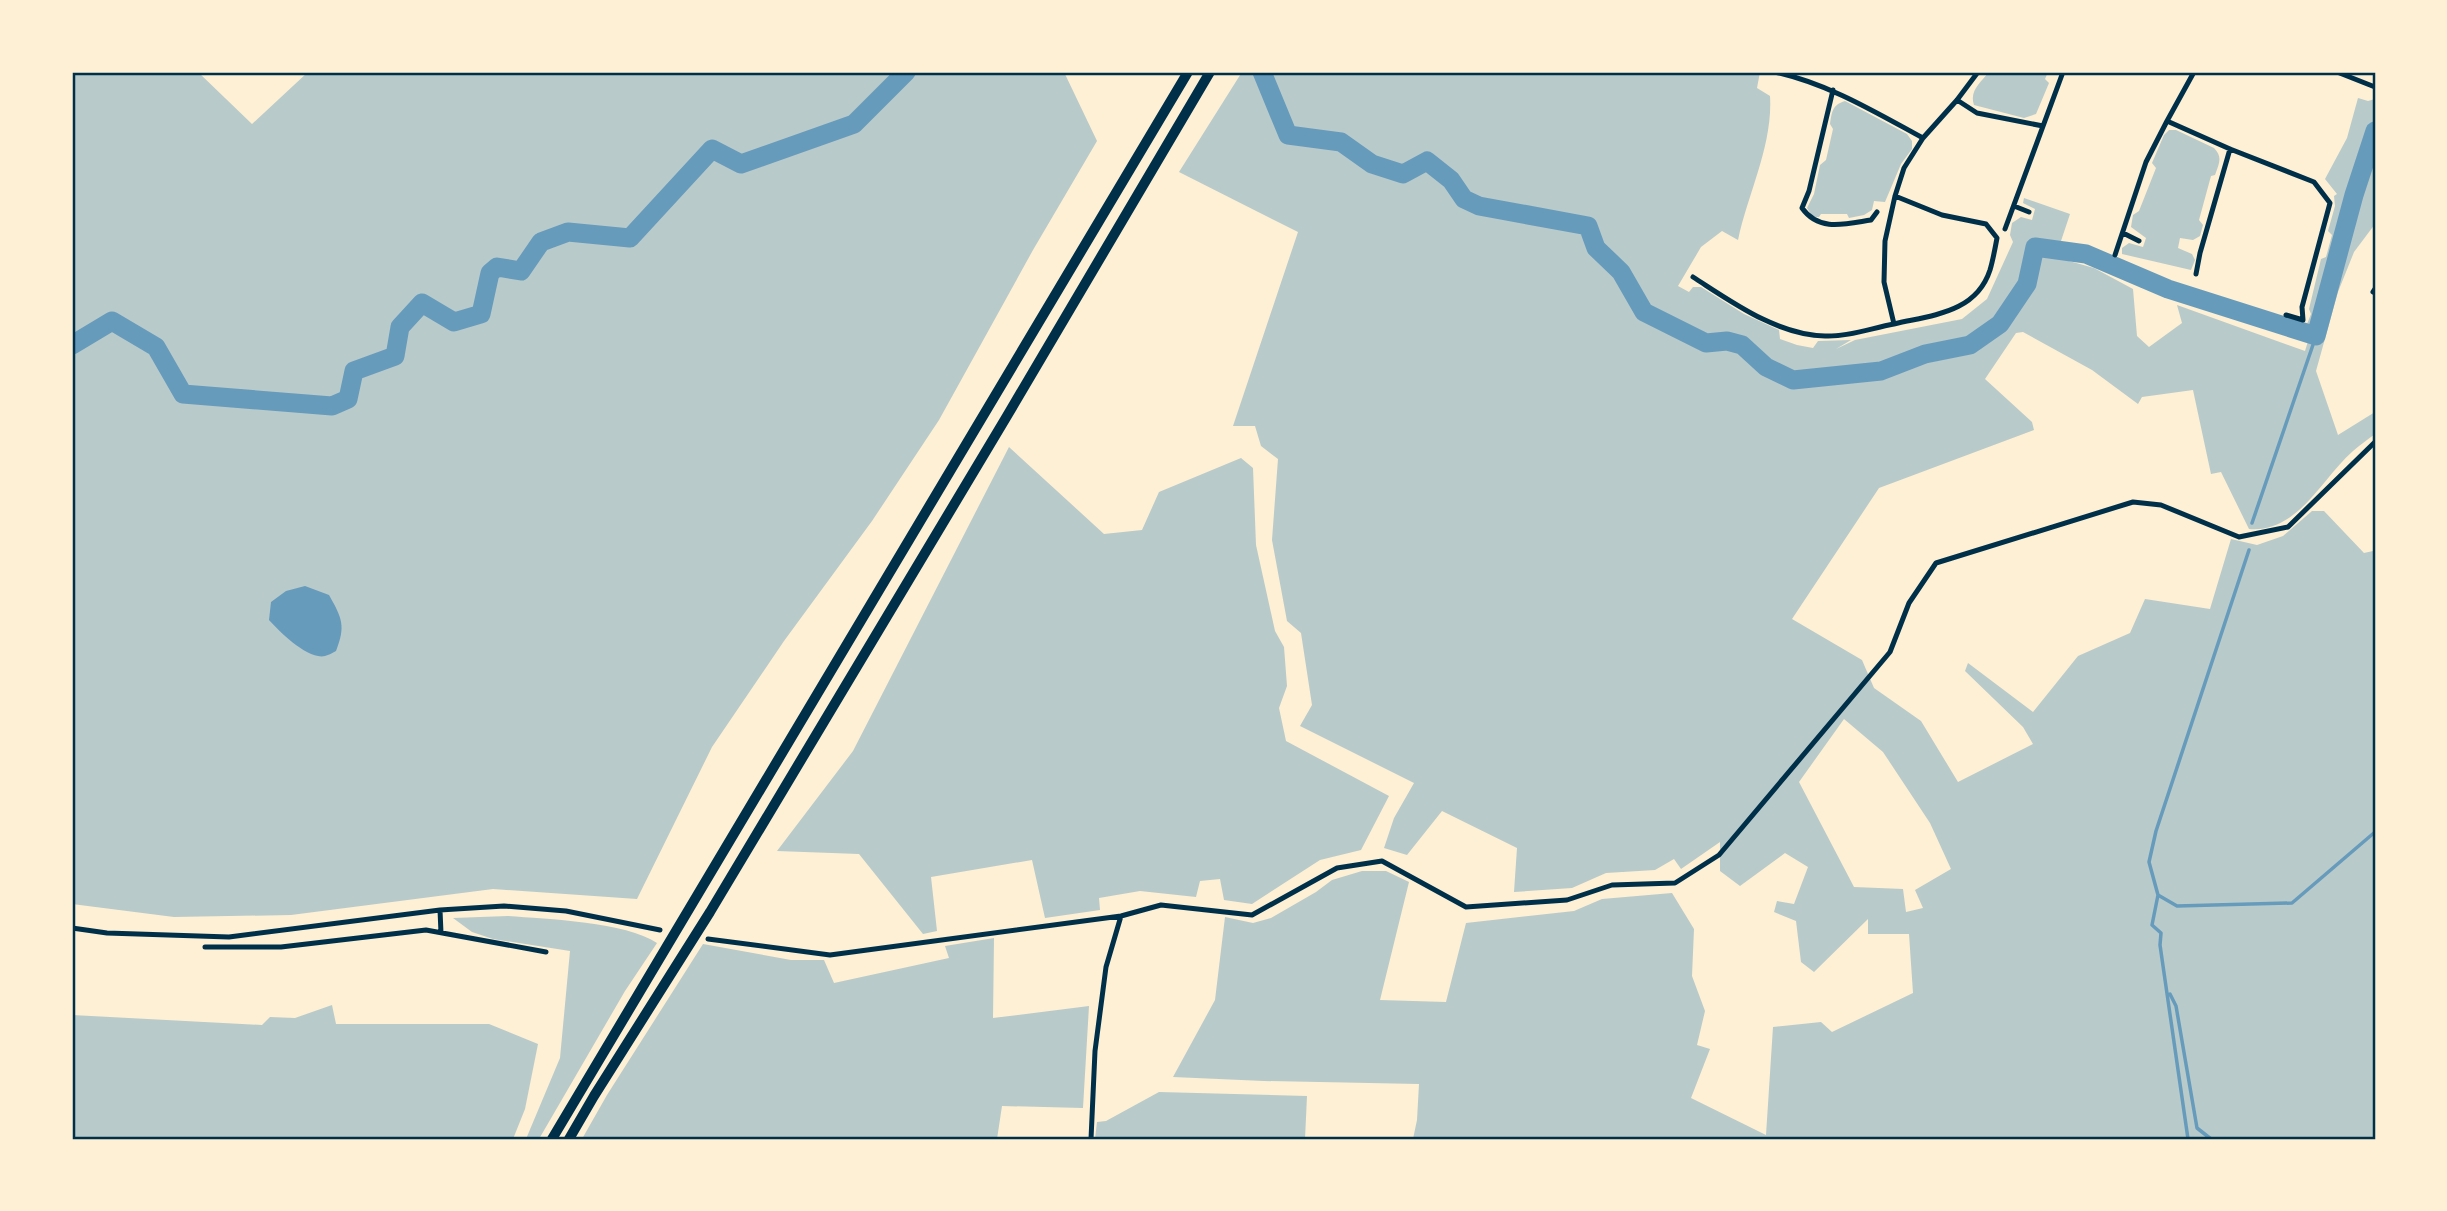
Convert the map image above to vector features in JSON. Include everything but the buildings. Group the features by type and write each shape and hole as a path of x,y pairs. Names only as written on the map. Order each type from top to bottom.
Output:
{"highway":[{"path":"552,1139 1188,72"},
{"path":"569,1139 710,912 1210,72"}],"street":[{"path":"1775,72 1806,78 1833,90 1923,138"},
{"path":"1894,324 1884,282 1885,241 1904,168 1923,138 1978,72"},
{"path":"2006,229 2063,72"},
{"path":"2115,255 2146,162 2194,72"},
{"path":"2337,72 2375,87"},
{"path":"1833,90 1809,191 1802,208 1810,220 1828,225 1871,220 1877,212"},
{"path":"1957,100 1977,113 2043,126"},
{"path":"2167,121 2230,149 2314,181 2330,203 2302,307 2303,320 2286,314"},
{"path":"2196,274 2230,149"},
{"path":"1693,277 1741,307 1801,334 1828,337 1954,311 1978,294 1989,273 1997,238 1986,224 1942,215 1895,196"},
{"path":"2014,206 2029,212"},
{"path":"2123,233 2139,240"},
{"path":"2190,249 2200,253"},
{"path":"708,939 830,955 1121,916 1161,905 1252,915 1337,868 1382,861 1466,907 1567,900 1612,885 1675,883 1719,855 1890,652 1909,603 1936,563 2133,502 2161,505 2239,537 2288,527 2375,442"},
{"path":"72,929 107,933 229,937 440,910 504,906 566,911 660,930"},
{"path":"440,910 441,933"},
{"path":"1091,1139 1095,1051 1106,967 1121,916"},
{"path":"205,947 281,947 425,930 546,953"},
{"path":"278,931 281,947"}],"shaded area":[{"path":"72,72 198,72 252,124 308,72 1064,72 1097,141 939,420 872,521 784,641 712,747 637,899 493,889 291,915 174,917 72,904"},
{"path":"1242,72 1760,72 1757,88 1770,96 1768,133 1738,240 1722,231 1701,247 1678,286 1689,292 1693,287 1701,287 1744,314 1779,330 1780,339 1813,348 1818,341 1851,340 1836,349 1855,340 1962,319 1987,299 2013,242 2010,235 2012,223 2021,217 2032,220 2035,209 2023,203 2024,198 2070,214 2060,244 2048,241 2044,254 2094,268 2133,289 2137,336 2149,347 2182,323 2177,305 2305,351 2357,185 2310,330 2277,318 2307,324 2321,259 2326,257 2332,235 2328,231 2335,206 2334,196 2337,194 2325,179 2347,138 2358,98 2368,101 2375,99 2375,224 2354,252 2338,292 2316,371 2338,435 2375,412 2375,434 2353,451 2295,513 2266,528 2249,529 2221,472 2211,474 2193,390 2142,397 2138,404 2092,370 2023,332 2016,333 1985,379 2032,422 2034,430 1879,488 1792,619 1862,660 1874,688 1921,721 1958,782 2033,744 2023,727 1965,671 1968,663 2033,712 2078,656 2130,633 2145,599 2210,609 2231,539 2257,545 2283,536 2312,511 2324,511 2364,553 2373,551 2375,1139 1413,1139 1419,1084 1173,1077 1215,1000 1225,917 1253,923 1271,918 1332,880 1362,871 1386,871 1409,882 1380,1000 1446,1002 1466,923 1574,911 1602,899 1672,893 1694,929 1692,976 1705,1011 1697,1045 1710,1049 1691,1098 1766,1135 1773,1027 1821,1022 1832,1032 1913,993 1909,934 1868,934 1868,919 1814,972 1801,962 1796,921 1774,912 1777,901 1794,904 1808,867 1785,853 1740,886 1720,871 1720,842 1681,869 1674,859 1655,870 1606,873 1572,888 1514,892 1517,848 1442,811 1407,855 1384,848 1394,818 1414,783 1300,726 1312,705 1301,633 1287,621 1272,540 1278,459 1261,446 1255,426 1233,426 1298,232 1179,172","holes":["1844,719 1883,752 1930,823 1951,869 1915,890 1923,908 1906,912 1903,889 1854,887 1799,782"]},
{"path":"1989,72 2048,72 2045,79 2049,83 2036,114 2024,118 1974,105 1974,91"},
{"path":"1845,101 1907,134 1912,141 1912,149 1901,164 1885,202 1874,201 1872,210 1864,215 1849,218 1847,214 1821,214 1819,217 1813,217 1807,208 1814,194 1820,165 1826,160 1833,129 1830,124 1832,113 1837,105"},
{"path":"2169,130 2176,130 2214,148 2219,158 2199,220 2203,225 2200,236 2193,240 2180,238 2178,248 2192,254 2195,260 2191,270 2122,254 2122,248 2129,243 2143,247 2146,238 2131,227 2133,215 2139,211 2156,168 2152,163 2164,135"},
{"path":"1009,447 1104,534 1142,530 1159,492 1241,458 1253,468 1256,545 1275,631 1284,647 1287,686 1279,708 1286,741 1389,796 1361,850 1320,860 1252,904 1224,900 1220,879 1200,881 1196,897 1140,891 1099,898 1100,910 1045,918 1032,860 931,877 937,931 923,934 859,854 777,851 853,751"},
{"path":"508,916 607,926 626,930 657,943 625,991 539,1139 526,1139 560,1058 570,951 493,939 472,932 453,918"},
{"path":"994,938 993,1018 1089,1006 1083,1108 1002,1106 997,1139 582,1139 703,944 791,960 824,960 834,983 949,958 945,946"},
{"path":"332,1005 336,1024 489,1024 538,1044 525,1109 513,1139 72,1139 72,1015 262,1025 270,1017 295,1018"},
{"path":"1159,1092 1307,1096 1305,1139 1095,1139 1097,1122 1106,1121"}],"water":[{"path":"305,586 329,595 340,616 342,628 336,651 326,656 303,650 269,620 271,602 286,591"}],"waterway":[{"path":"72,345 112,321 156,347 183,394 332,406 348,399 354,371 395,356 400,327 422,303 454,322 481,314 490,273 497,267 521,271 541,242 568,232 630,238 712,149 741,164 854,124 906,72"},
{"path":"1262,72 1288,135 1341,142 1372,164 1403,174 1427,161 1451,180 1464,199 1479,206 1588,226 1596,248 1621,272 1644,312 1706,343 1727,341 1742,345 1766,367 1793,380 1881,371 1925,354 1970,345 2000,324 2027,284 2035,247 2086,254 2168,289 2316,336 2354,195 2375,131"},
{"path":"2252,523 2316,336"},
{"path":"2188,1139 2160,945 2161,933 2152,925 2158,895 2149,862 2156,831 2249,550"},
{"path":"2158,895 2177,906 2292,903 2375,832"},
{"path":"2170,994 2176,1006 2197,1128 2211,1139"}]}
